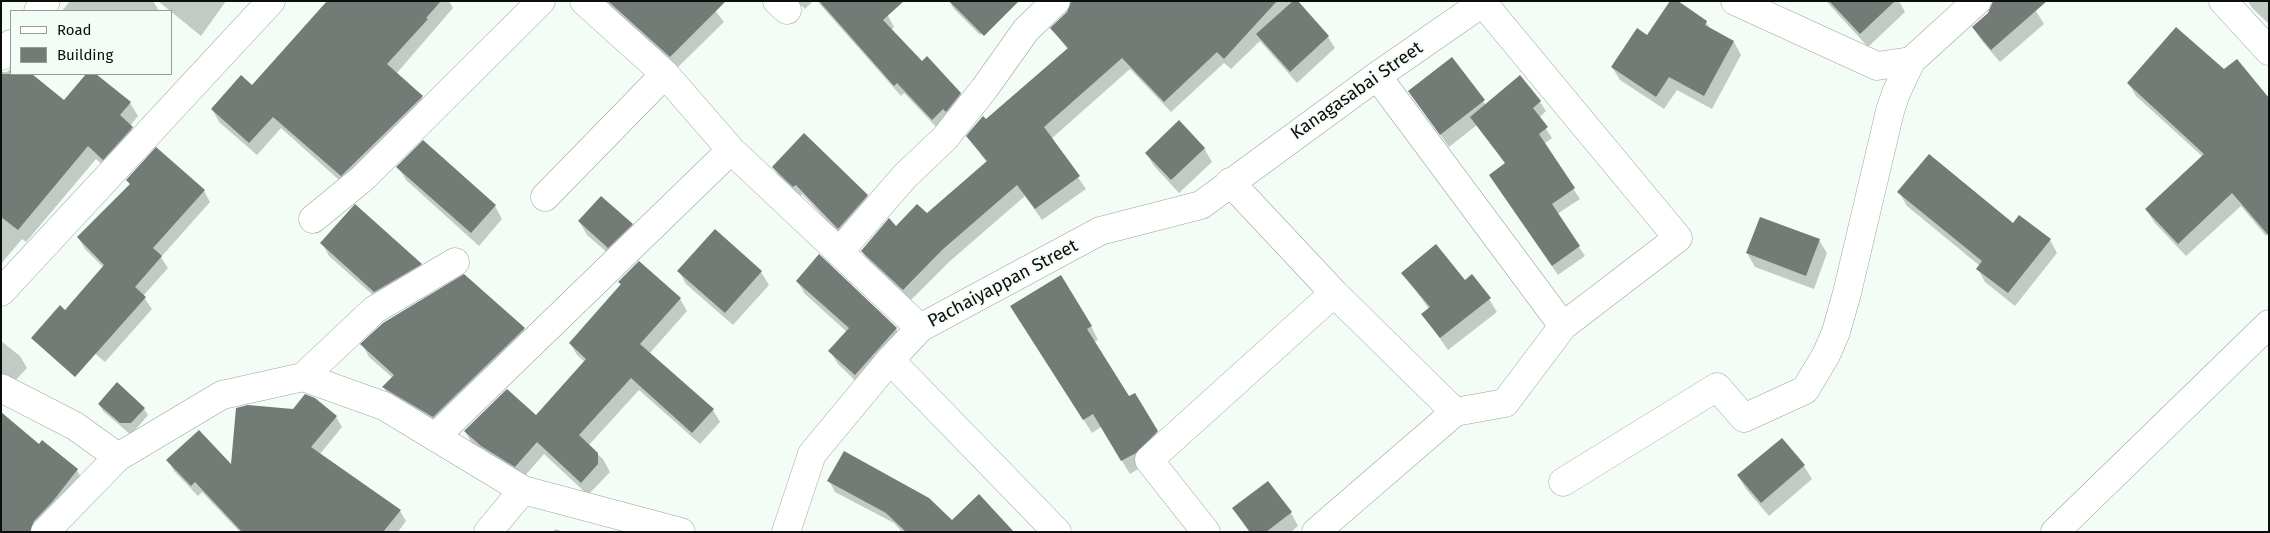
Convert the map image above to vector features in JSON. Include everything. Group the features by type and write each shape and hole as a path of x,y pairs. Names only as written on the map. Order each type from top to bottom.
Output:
{"street":[{"path":"1,292 272,1"},
{"path":"313,219 363,178 541,1"},
{"path":"584,1 665,74 731,150 920,328"},
{"path":"839,252 905,176 945,138 1026,30 1056,1"},
{"path":"1735,1 1877,66 1911,61"},
{"path":"1563,482 1717,387 1744,418 1805,390 1817,374 1836,332 1890,111 1896,94 1911,61 1977,1"},
{"path":"2223,1 2269,51"},
{"path":"1316,532 1455,412 1505,402 1563,326 1678,238 1484,2"},
{"name":"Kanagasabai Street","path":"1230,182 1484,2"},
{"path":"1,56 10,45"},
{"path":"545,197 665,74"},
{"path":"1377,76 1563,326"},
{"path":"435,437 731,150"},
{"path":"1230,182 1334,293 1455,412"},
{"name":"Pachaiyappan Street","path":"786,532 812,454 890,360 920,328 1100,231 1201,205 1230,182"},
{"path":"45,532 118,457 222,395 303,377 374,310 455,262"},
{"path":"1206,532 1149,460 1334,293"},
{"path":"2055,532 2269,324"},
{"path":"890,360 1057,532"},
{"path":"303,377 384,406 523,490 681,532"},
{"path":"1,388 75,426 118,457"},
{"path":"488,532 523,490"}],"building":[{"path":"327,1 441,1 426,18 428,19 387,64 423,96 341,176 273,117 249,143 211,109 241,75 252,85"},
{"path":"608,1 726,1 670,57"},
{"path":"819,1 904,1 883,20 922,61 927,56 961,93 946,112 943,109 932,120 897,83 894,86"},
{"path":"949,1 1019,1 984,36"},
{"path":"1071,1 1277,1 1224,59 1217,52 1164,102 1122,58 1044,127 1080,176 1035,209 1017,185 942,250 903,290 861,251 889,218 896,226 917,204 927,213 987,161 966,136 983,116 986,119 1068,48 1050,28 1067,12"},
{"path":"1293,1 1298,1 1329,36 1290,72 1256,34"},
{"path":"1670,1 1678,1 1707,21 1705,25 1734,41 1704,96 1669,77 1656,97 1611,67 1637,28 1647,35"},
{"path":"1829,1 1895,1 1860,34"},
{"path":"1993,1 2047,1 1991,50 1972,27 1988,13"},
{"path":"2176,27 2224,69 2237,59 2269,98 2269,236 2232,193 2178,244 2145,209 2204,154 2127,83"},
{"path":"1452,57 1485,100 1440,135 1408,91"},
{"path":"1,74 33,75 64,100 85,75 97,75 131,102 120,115 133,127 103,160 88,146 18,230 1,217"},
{"path":"1520,75 1541,101 1533,108 1548,127 1539,134 1575,188 1552,204 1580,246 1552,266 1489,175 1505,163 1470,117"},
{"path":"1179,120 1205,148 1171,180 1145,153"},
{"path":"804,133 868,195 838,229 796,185 793,187 772,167"},
{"path":"423,140 496,205 471,233 396,167"},
{"path":"156,147 205,190 153,248 162,256 135,287 146,297 75,377 31,338 60,305 65,310 104,265 77,237 130,184 126,180"},
{"path":"1929,154 2013,223 2019,215 2051,239 2008,293 1976,269 1982,261 1897,192"},
{"path":"601,196 633,224 608,248 578,221"},
{"path":"355,204 422,264 374,292 320,243"},
{"path":"1760,217 1820,239 1806,276 1746,253"},
{"path":"715,229 762,271 725,313 677,271"},
{"path":"1436,244 1465,280 1472,274 1491,298 1440,338 1421,314 1430,307 1401,273"},
{"path":"819,254 897,328 855,375 828,351 849,328 796,281"},
{"path":"639,261 681,298 640,344 714,409 692,433 631,378 579,435 598,453 598,464 581,483 537,442 515,467 481,446 464,431 507,389 536,415 586,359 569,343 621,284 618,282"},
{"path":"464,274 525,328 433,417 382,387 394,375 360,344 383,323"},
{"path":"1061,275 1092,326 1087,329 1129,396 1135,393 1158,431 1136,453 1121,461 1093,414 1083,420 1010,306"},
{"path":"117,382 145,408 131,423 120,423 98,404"},
{"path":"305,394 315,398 337,416 311,447 401,510 383,532 242,532 195,482 191,486 166,460 199,430 231,464 236,408 248,405 293,409"},
{"path":"1,412 39,444 42,440 78,469 53,501 34,521 30,532 1,532"},
{"path":"1782,438 1805,465 1761,503 1737,475"},
{"path":"844,451 929,498 952,520 979,494 1014,532 906,532 886,513 827,481"},
{"path":"1268,481 1292,512 1266,532 1250,532 1232,508"}]}
